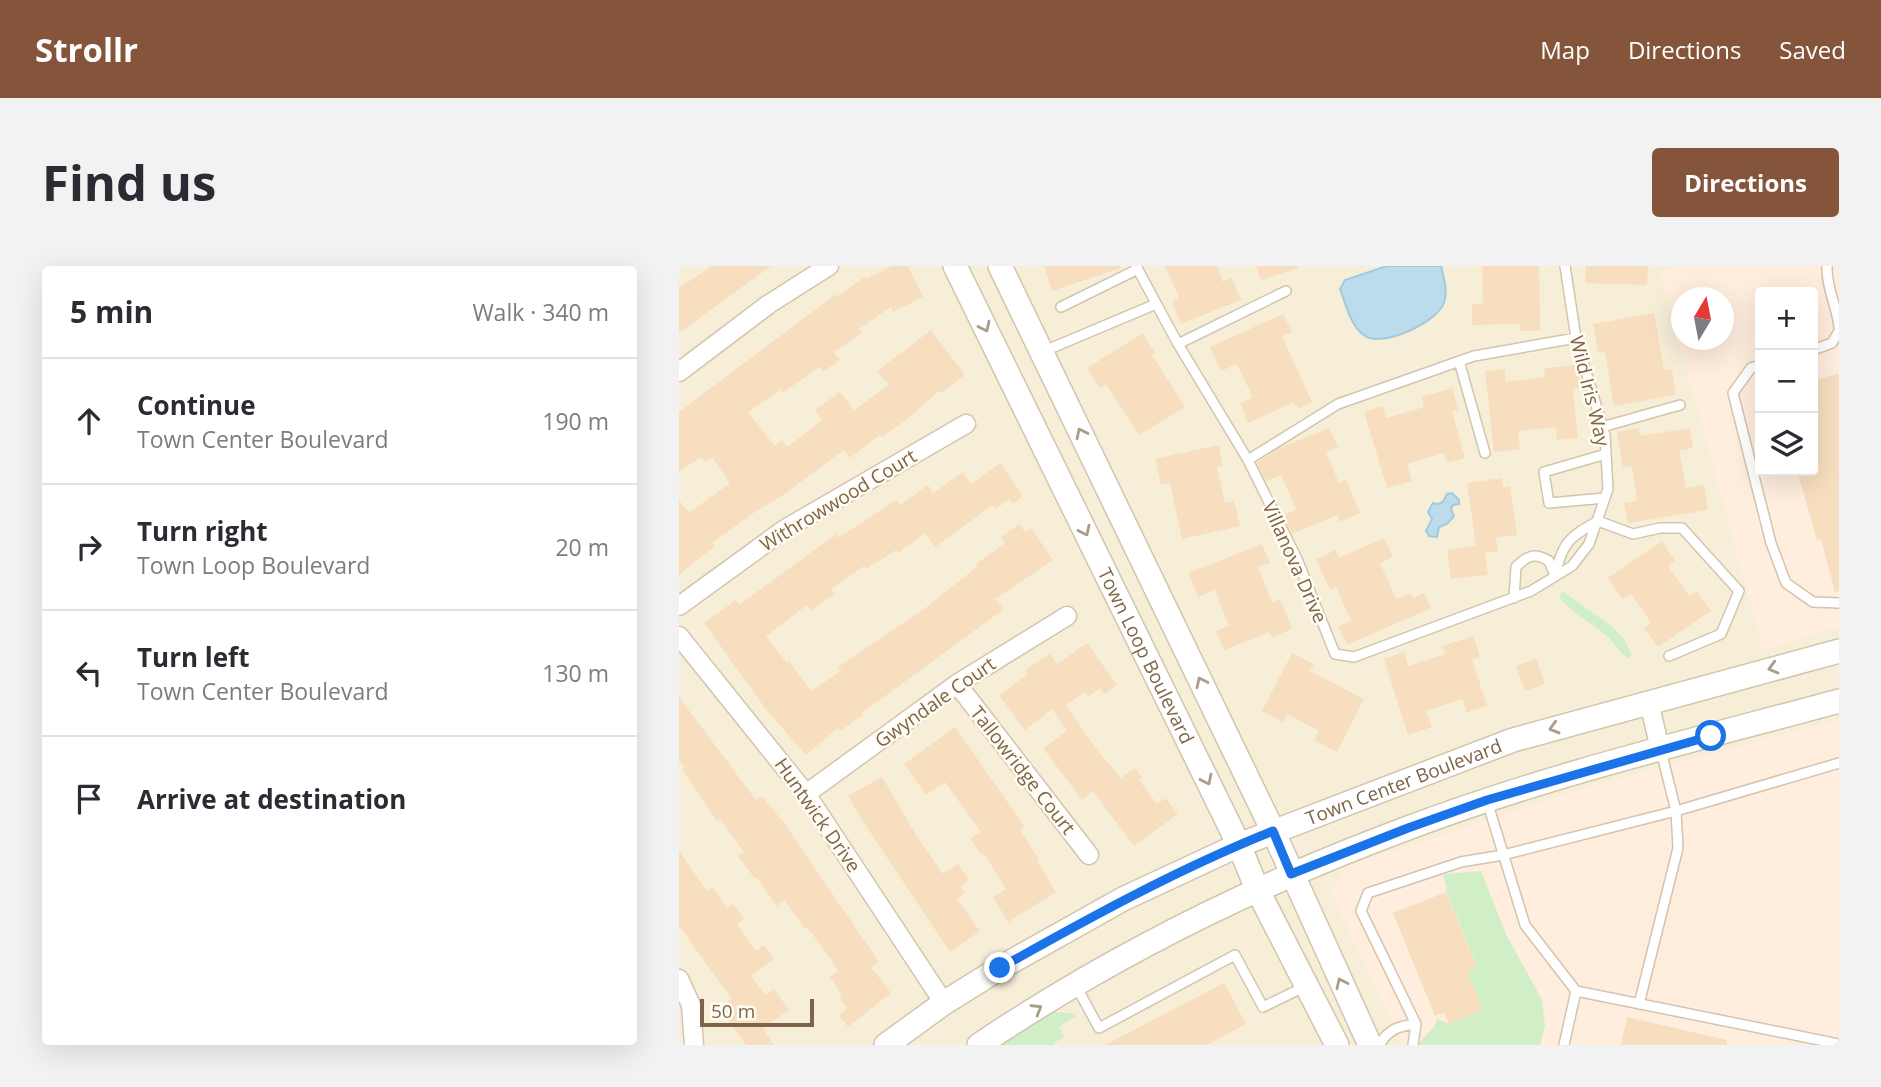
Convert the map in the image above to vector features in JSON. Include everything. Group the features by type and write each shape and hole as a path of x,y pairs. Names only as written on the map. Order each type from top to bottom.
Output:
{"street":[{"path":"679,372 769,304 829,266"},
{"name":"Town Loop Boulevard","path":"955,266 1239,845 1257,889 1336,1045"},
{"name":"Town Loop Boulevard","path":"1000,266 1273,831 1370,1045"},
{"name":"Withrowwood Court","path":"679,606 785,529 966,424"},
{"name":"Gwyndale Court","path":"806,794 957,684 1067,615"},
{"name":"Huntwick Drive","path":"679,636 806,794 944,1003"},
{"name":"Town Center Boulevard","path":"886,1045 944,1003 1000,968 1123,899 1239,845 1513,740 1839,651"},
{"name":"Tallowridge Court","path":"957,684 1089,855"},
{"path":"979,1045 1171,930 1291,874 1487,800 1660,749 1839,701"},
{"path":"1649,702 1660,749"},
{"path":"679,979 691,1005 694,1045"}],"lane":[{"name":"Wild Iris Way","path":"1555,575 1572,566 1589,544 1608,489 1602,427 1576,338 1565,266"},
{"path":"1818,348 1832,343 1839,329 1827,266"},
{"path":"1061,307 1137,267"},
{"name":"Villanova Drive","path":"1137,267 1178,344 1248,460 1297,559 1335,654 1354,657 1514,598 1531,591 1555,575"},
{"path":"1178,344 1286,291"},
{"path":"1042,352 1156,304"},
{"path":"1248,460 1338,404 1474,356 1576,338"},
{"path":"1459,361 1485,453"},
{"path":"1755,367 1751,368 1733,393 1772,543 1786,583 1813,602 1839,603"},
{"path":"1602,427 1680,405"},
{"path":"1605,498 1549,503 1544,472 1606,454"},
{"path":"1555,575 1560,552 1576,533 1598,521 1633,534 1660,528 1682,528 1739,591 1721,634 1669,656"},
{"path":"1514,598 1515,567 1527,556 1540,556 1549,561 1555,575"},
{"path":"1639,1004 1678,848 1676,811 1660,749"},
{"path":"1413,1045 1416,1024 1361,911 1368,893 1461,862 1503,855 1676,811 1839,763"},
{"path":"1487,800 1525,925 1576,991 1839,1044"},
{"path":"1076,986 1099,1028 1235,955 1263,1007 1306,986"},
{"path":"1564,1045 1576,991"},
{"path":"1380,1045 1383,1038 1398,1026 1416,1024"}],"shaded area":[{"path":"679,266 1839,266 1839,1045 679,1045"},
{"path":"1679,266 1839,266 1839,627 1763,650 1681,350 1734,350 1734,287 1671,287 1671,311 1660,271"},
{"path":"1839,719 1839,1045 1402,1045 1330,890 1349,865 1598,784"}],"green space":[{"path":"1564,592 1614,628 1624,639 1631,653 1630,659 1604,633 1565,604 1560,598"},
{"path":"1481,871 1506,934 1542,1000 1545,1025 1540,1045 1417,1045 1434,1027 1437,1019 1449,1024 1482,1010 1467,972 1477,967 1445,888 1447,887 1443,876"},
{"path":"1055,1012 1076,1016 1059,1027 1064,1037 1054,1043 1055,1045 995,1045 1040,1017"}],"water":[{"path":"1387,266 1441,266 1445,298 1439,310 1421,325 1396,336 1373,339 1365,336 1356,327 1340,289 1345,280"},
{"path":"1452,493 1459,500 1459,504 1453,505 1451,509 1454,516 1447,524 1439,527 1437,537 1429,536 1426,531 1432,519 1428,512 1433,503 1443,502 1447,494"}],"building":[{"path":"712,266 771,266 679,333 679,288"},
{"path":"892,266 908,266 923,297 893,312 891,307 859,329 862,333 834,352 840,360 823,372 820,367 748,412 775,446 782,440 787,447 822,420 815,410 840,392 854,410 889,385 877,371 931,330 965,375 941,393 939,391 906,420 882,437 880,435 850,458 844,450 783,495 752,514 712,543 715,546 679,575 679,500 689,513 730,483 712,457 705,462 701,457 679,472 679,412 835,295 836,297 865,277 866,279"},
{"path":"1044,266 1120,266 1121,268 1052,291"},
{"path":"1165,266 1217,266 1223,282 1232,278 1241,300 1181,324 1172,301 1179,298"},
{"path":"1256,266 1297,266 1298,268 1261,280"},
{"path":"1482,266 1539,266 1540,331 1520,331 1520,324 1472,325 1472,304 1483,304"},
{"path":"1586,266 1648,266 1647,285 1585,283"},
{"path":"1654,313 1664,370 1672,369 1676,395 1614,406 1605,352 1598,353 1593,324"},
{"path":"1283,314 1292,332 1282,336 1312,402 1298,409 1294,402 1248,423 1240,403 1253,398 1237,364 1221,371 1210,347"},
{"path":"1143,333 1155,353 1152,355 1185,407 1139,435 1106,384 1100,388 1087,368"},
{"path":"1577,365 1580,388 1573,389 1578,438 1557,440 1556,427 1518,431 1520,449 1494,452 1485,371 1505,369 1506,382 1545,377 1544,368"},
{"path":"1839,373 1839,591 1835,592 1821,539 1817,540 1798,476 1818,476 1818,379"},
{"path":"1452,388 1458,410 1452,411 1465,458 1447,463 1444,453 1407,464 1412,481 1387,488 1364,412 1383,406 1386,418 1424,407 1421,397"},
{"path":"1329,428 1338,447 1326,452 1339,483 1346,480 1360,513 1340,522 1337,515 1292,534 1284,515 1296,510 1281,475 1266,481 1257,463 1280,448"},
{"path":"1639,428 1640,436 1690,428 1693,448 1679,451 1686,488 1704,485 1708,510 1628,523 1624,503 1637,501 1632,466 1623,467 1617,432"},
{"path":"1219,445 1223,466 1217,467 1225,503 1234,501 1240,526 1182,539 1170,483 1161,485 1155,459"},
{"path":"1000,463 1023,496 1013,504 1009,499 996,509 993,505 935,547 925,533 898,553 896,550 866,569 864,566 831,589 834,594 811,611 807,605 766,636 811,691 841,671 838,667 924,609 978,566 976,564 1005,543 1001,537 1019,524 1025,532 1031,528 1053,560 995,599 1004,609 862,713 863,715 840,731 838,728 806,755 768,712 704,623 736,600 739,605 836,534 838,538 896,500 900,505 928,485 933,493 963,472 971,484"},
{"path":"1502,478 1503,487 1510,486 1517,535 1496,538 1498,551 1485,553 1488,575 1451,579 1447,550 1476,546 1467,483"},
{"path":"1384,538 1393,557 1380,563 1396,599 1410,593 1413,598 1424,593 1431,608 1347,645 1338,626 1351,621 1336,587 1330,590 1316,559 1336,550 1339,558"},
{"path":"1662,541 1675,561 1668,566 1689,596 1697,591 1711,611 1658,647 1644,628 1651,623 1631,594 1622,599 1608,578"},
{"path":"1262,544 1270,563 1258,567 1272,602 1280,599 1292,629 1272,637 1269,632 1224,650 1216,631 1229,626 1215,590 1198,597 1188,573"},
{"path":"1474,636 1480,657 1472,659 1487,706 1467,712 1462,699 1426,711 1432,727 1408,735 1384,659 1404,652 1408,666 1445,654 1442,646"},
{"path":"1087,643 1117,685 1104,694 1100,688 1088,697 1085,692 1066,705 1097,750 1121,778 1135,768 1142,778 1139,780 1157,804 1166,798 1178,814 1134,846 1093,791 1082,800 1043,748 1067,731 1052,709 1025,730 999,695 1028,674 1025,670 1050,654 1057,664"},
{"path":"1292,653 1314,664 1310,671 1364,699 1337,752 1314,740 1319,731 1287,714 1283,722 1262,711"},
{"path":"1536,659 1545,684 1525,691 1516,666"},
{"path":"679,697 756,800 762,796 784,823 879,962 871,967 891,993 848,1027 839,1015 847,1009 839,998 842,995 830,977 838,971 831,959 784,900 777,906 757,878 755,879 738,856 744,852 720,819 717,821 682,769 685,767 679,760"},
{"path":"955,727 1025,827 1020,830 1056,892 1008,922 993,897 1006,889 984,854 982,856 970,839 981,832 945,782 926,795 904,764"},
{"path":"882,777 943,874 958,864 969,880 960,886 965,893 957,899 980,931 950,952 848,796"},
{"path":"679,851 707,891 712,887 727,908 733,904 744,919 737,924 756,951 764,945 774,959 751,976 765,995 774,989 789,1010 763,1028 774,1045 746,1045 719,1008 732,999 679,926"},
{"path":"1446,892 1477,968 1467,972 1483,1010 1449,1024 1444,1013 1435,1016 1393,913"},
{"path":"1224,983 1246,1024 1207,1045 1105,1045"},
{"path":"1627,1017 1727,1040 1727,1045 1621,1045"}],"route":[{"path":"1000,968 1123,899 1273,831 1291,874 1487,800 1711,736"}]}
